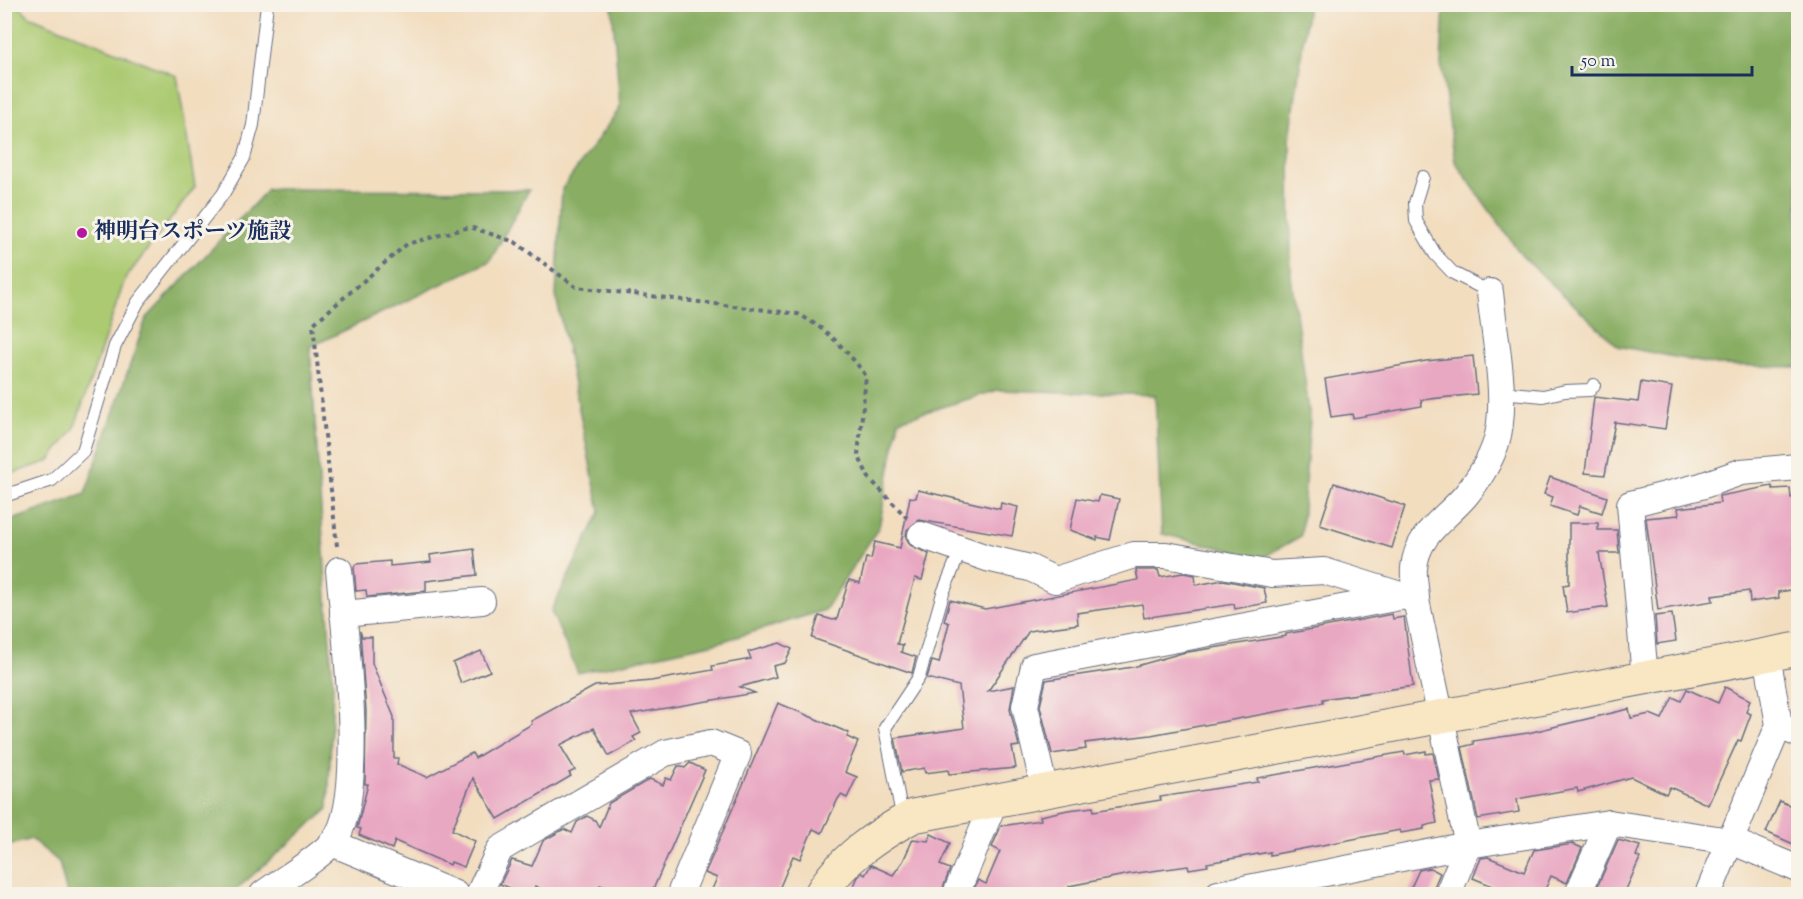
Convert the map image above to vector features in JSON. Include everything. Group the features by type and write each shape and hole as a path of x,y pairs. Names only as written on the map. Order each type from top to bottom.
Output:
{"street":[{"path":"1448,894 1468,845 1443,715 1409,598 1419,549 1431,528 1466,496 1486,465 1496,442 1500,392 1490,292"},
{"path":"1645,678 1630,504 1701,486 1742,472 1798,467"},
{"path":"921,535 961,549 1030,568 1054,580 1134,555 1166,555 1272,574 1324,571 1409,598"},
{"path":"263,894 332,843 341,830 349,797 351,708 339,570"},
{"path":"1045,791 1025,706 1034,666 1409,598"},
{"path":"343,614 483,601"},
{"path":"821,894 851,857 880,835 913,816 1798,650"},
{"path":"1708,894 1731,841 1789,729 1767,655"},
{"path":"479,894 500,849 665,753 711,743 738,754 680,894"},
{"path":"956,894 995,800"},
{"path":"1578,894 1608,823"},
{"path":"1218,894 1329,883 1468,845 1608,823 1731,841 1798,869"},
{"path":"332,843 455,894"}],"lane":[{"path":"4,496 52,480 83,451 115,346 138,302 223,194 244,158 253,125 267,4"},
{"path":"1423,177 1415,202 1416,221 1435,254 1453,273 1490,292"},
{"path":"1500,392 1544,396 1564,391 1590,390 1594,385"},
{"path":"903,822 885,728 920,677 943,593 961,549"}],"path":[{"path":"339,570 313,324 407,244 470,227 515,242 576,287 613,294 798,314 819,326 850,354 866,376 858,455 869,478 921,535"}],"green space":[{"name":"神明台スポーツ施設","path":"4,5 18,5 29,16 177,76 195,187 125,279 74,429 49,461 5,476"},
{"path":"612,5 1308,5 1290,139 1291,275 1310,419 1301,536 1262,558 1162,534 1155,395 998,390 899,420 879,527 825,610 720,642 578,673 551,611 600,512 556,296 562,189 620,108"},
{"path":"1444,5 1798,5 1798,367 1716,365 1618,346 1522,256 1455,162 1441,64"},
{"path":"268,189 529,190 490,261 310,347 333,686 328,809 231,894 67,894 59,862 31,839 5,847 4,523 85,494 146,319"}],"building":[{"path":"1473,356 1477,394 1421,400 1422,406 1353,418 1352,414 1331,417 1325,379 1426,361"},
{"path":"1641,382 1672,387 1665,429 1615,422 1605,475 1585,473 1594,397 1638,402"},
{"path":"1550,477 1607,497 1602,513 1580,506 1577,515 1550,506 1553,497 1544,494"},
{"path":"1334,483 1405,506 1392,548 1320,525"},
{"path":"1772,486 1773,489 1790,488 1791,498 1798,497 1798,523 1792,524 1798,589 1778,592 1779,598 1750,602 1749,591 1712,596 1713,601 1658,610 1646,518 1679,515 1678,508 1720,503 1719,496"},
{"path":"918,490 1000,509 1001,503 1018,507 1012,536 919,520 907,530 906,537 910,545 929,554 922,580 915,578 897,644 903,645 901,652 916,657 912,673 812,638 819,616 837,619 849,580 860,583 866,558 871,559 875,542 900,548 910,497 916,498"},
{"path":"1100,495 1119,499 1110,540 1097,537 1097,540 1070,530 1077,498 1098,502"},
{"path":"1569,523 1598,523 1598,530 1617,530 1619,553 1599,553 1608,607 1567,613 1563,585 1569,584"},
{"path":"474,549 477,575 426,581 426,591 367,597 366,590 356,591 354,567 356,564 390,561 390,566 431,562 430,555"},
{"path":"1136,570 1158,570 1160,577 1183,573 1195,575 1196,585 1223,580 1264,588 1267,603 1235,609 1234,604 1144,618 1142,604 1077,613 1078,624 1029,631 988,691 1014,686 1010,709 1019,746 1012,747 1016,768 949,774 948,770 925,773 924,768 902,772 895,738 964,728 959,686 927,678 932,661 939,663 949,623 944,621 950,600 985,609 1138,580"},
{"path":"1392,614 1393,619 1404,617 1413,686 1323,699 1323,703 1151,735 1085,743 1086,749 1052,754 1040,706 1046,680 1133,667 1182,653 1286,636 1286,634"},
{"path":"1672,614 1676,641 1657,644 1655,616"},
{"path":"360,631 362,637 372,637 372,663 394,717 394,758 398,758 397,764 427,777 472,753 475,758 532,724 531,721 595,686 651,681 713,670 712,666 751,659 748,652 780,643 792,649 785,663 773,666 776,677 740,687 755,693 631,714 641,733 633,737 636,741 609,756 594,728 560,745 575,770 569,773 571,776 498,819 473,778 452,830 475,841 464,867 451,862 450,865 395,841 392,849 359,835 361,829 357,828 368,784 365,784 366,711"},
{"path":"481,651 490,671 461,683 453,663"},
{"path":"1725,687 1750,700 1746,712 1751,714 1741,741 1738,740 1708,805 1670,787 1666,794 1631,777 1578,792 1577,788 1517,799 1519,812 1478,819 1462,747 1474,744 1473,741 1528,733 1629,709 1631,718 1650,714 1662,719 1673,697 1681,701 1687,689 1718,703"},
{"path":"778,703 849,733 847,737 858,742 845,772 857,777 847,798 841,795 838,799 822,833 813,829 800,859 793,856 777,894 710,894 717,878 705,873"},
{"path":"1426,751 1426,754 1433,753 1439,779 1429,780 1437,823 1424,826 1424,829 1401,833 1400,830 1270,855 1270,852 1207,863 1208,866 1189,869 1188,866 1130,874 1069,886 1065,894 972,894 978,880 986,884 1000,851 992,847 1001,826 1041,820 1040,816 1068,810 1093,807 1094,811 1161,800 1160,797 1258,782 1257,778 1404,752 1405,755"},
{"path":"690,763 705,770 651,894 624,894 600,885 596,894 554,894 535,886 532,894 525,894 500,884 512,860 532,866 543,841 564,829 572,833 577,822 587,816 595,820 599,827 609,803 650,779 663,785 666,778 671,780 678,766 685,768"},
{"path":"1780,801 1798,809 1798,846 1766,832"},
{"path":"931,834 950,843 940,865 950,869 941,894 850,894 858,877 862,873 865,875 871,865 893,875 903,861 913,839 928,841"},
{"path":"1618,840 1640,846 1636,856 1640,858 1624,894 1594,894"},
{"path":"1573,844 1582,848 1567,883 1551,876 1543,894 1512,894 1473,878 1481,858 1488,857 1524,872 1534,850"},
{"path":"1430,868 1440,873 1431,894 1408,894 1419,870"}],"place":[{"name":"神明台スポーツ施設","path":"82,233"}]}
